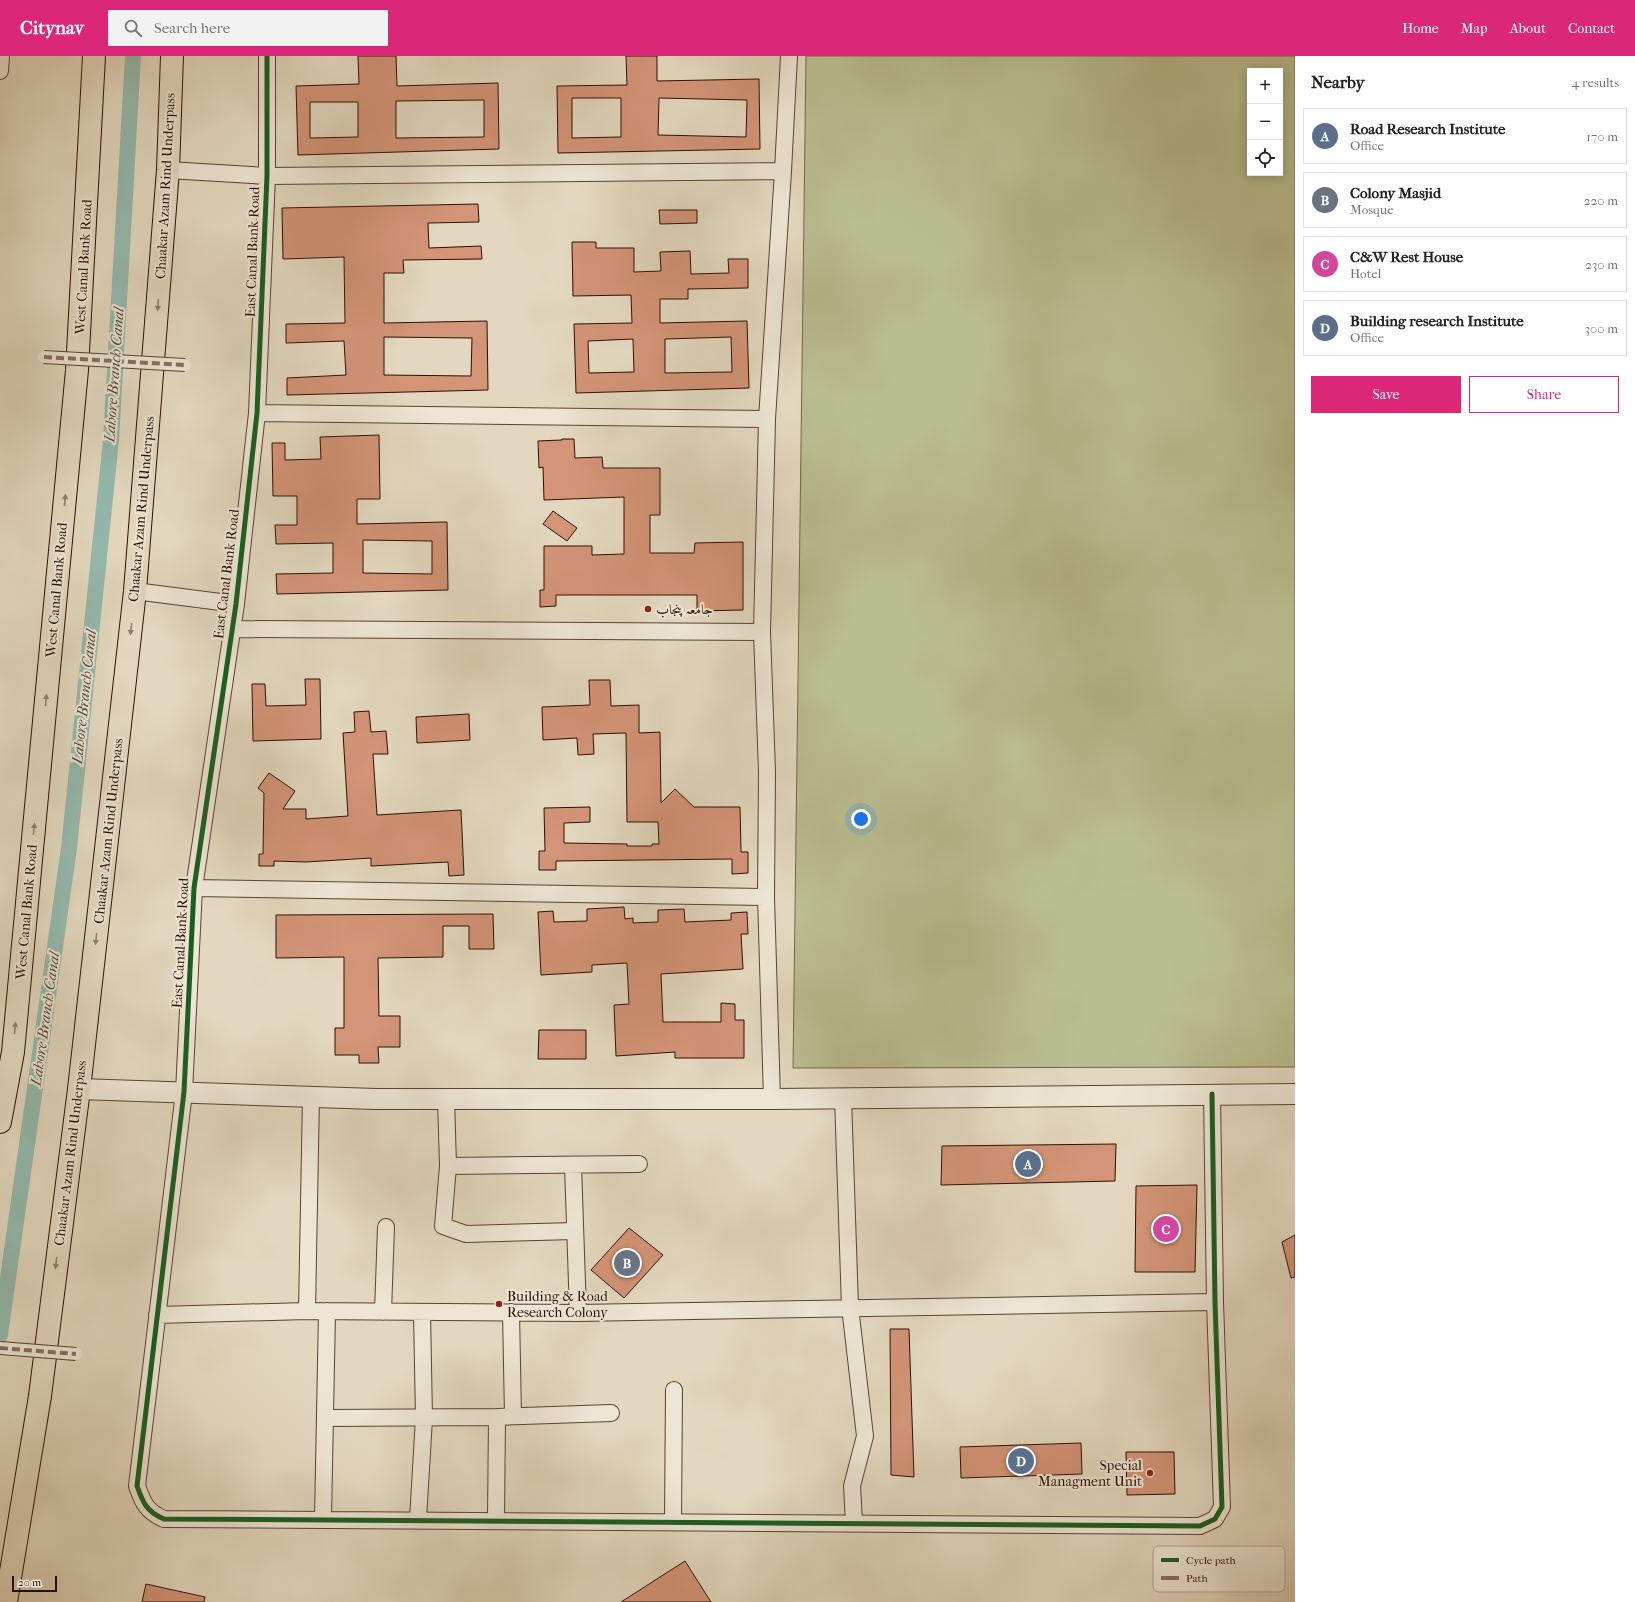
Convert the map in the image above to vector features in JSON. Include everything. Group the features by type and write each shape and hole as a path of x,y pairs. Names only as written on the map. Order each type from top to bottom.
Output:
{"highway":[{"name":"West Canal Bank Road","path":"0,1122 77,370 94,56"},
{"name":"Chaakar Azam Rind Underpass","path":"6,1602 40,1396 79,1089 135,592 168,170 172,56"}],"street":[{"path":"0,71 1,56"},
{"name":"East Canal Bank Road","path":"267,56 267,176 257,413 236,604 194,888 184,1092 137,1486 142,1501 153,1514 164,1519 854,1522 1200,1526 1215,1519 1222,1507 1215,1302 1212,1094"},
{"path":"772,1099 766,897 767,772 762,632 767,419 789,56"},
{"path":"168,170 267,176 783,171"},
{"path":"44,357 185,365"},
{"path":"257,413 767,419"},
{"path":"135,592 236,604"},
{"path":"232,629 762,632"},
{"path":"194,888 766,897"},
{"path":"79,1089 311,1096 446,1098 772,1099 1295,1094"},
{"path":"307,1311 311,1096"},
{"path":"446,1098 448,1166 443,1226 466,1234 575,1231"},
{"path":"843,1098 850,1307 865,1436 852,1486 854,1522"},
{"path":"448,1166 639,1164"},
{"path":"573,1165 578,1313"},
{"path":"383,1312 386,1227"},
{"path":"157,1314 307,1311 578,1313 850,1307 1215,1302"},
{"path":"323,1519 327,1311"},
{"path":"418,1520 424,1418 422,1312"},
{"path":"496,1520 505,1417 511,1312"},
{"path":"0,1348 76,1354"},
{"path":"673,1521 674,1390"},
{"path":"325,1418 505,1417 611,1413"}],"green space":[{"path":"806,56 1295,56 1295,1067 793,1068"}],"building":[{"path":"358,56 396,56 397,86 498,83 499,149 298,155 296,86 359,84","holes":["484,100 484,137 396,138 396,101","310,102 358,102 358,137 310,138"]},
{"path":"626,56 657,56 657,81 759,79 760,149 558,153 557,86 627,85","holes":["572,98 621,98 621,137 572,138","659,98 747,100 746,137 658,135"]},
{"path":"478,204 479,222 428,223 429,248 481,246 482,259 403,260 404,273 384,273 384,323 487,321 488,390 287,395 287,378 346,375 344,341 286,343 286,324 345,323 344,257 283,259 282,208","holes":["384,337 472,338 471,376 384,375"]},
{"path":"659,210 697,210 697,223 660,224"},
{"path":"572,242 596,242 596,248 634,248 634,272 661,271 660,252 690,251 691,274 729,273 728,259 748,259 748,288 688,289 688,299 660,299 660,323 747,321 749,388 576,393 574,324 632,323 631,295 573,296","holes":["731,337 732,372 665,373 665,339","633,339 634,372 589,373 588,341"]},
{"path":"379,435 380,499 357,499 357,524 447,522 448,590 277,594 276,574 333,573 333,543 276,544 275,525 297,525 297,496 273,496 272,443 285,443 285,460 321,459 320,437","holes":["363,540 432,541 432,574 363,573"]},
{"path":"574,439 575,458 602,457 603,468 660,468 660,515 650,515 650,553 694,553 695,543 743,542 743,610 697,611 697,595 556,595 556,606 540,607 540,590 544,590 544,546 592,546 592,555 624,554 624,497 544,500 543,467 539,468 538,441"},
{"path":"553,511 577,528 567,541 543,524"},
{"path":"305,679 320,679 321,739 253,741 252,684 265,684 266,706 306,705"},
{"path":"589,680 610,680 611,706 639,705 639,733 660,732 661,803 675,789 694,807 740,807 741,852 748,852 748,873 732,874 732,859 556,861 556,870 539,870 539,851 545,851 544,808 590,807 590,822 564,823 564,843 627,844 627,846 652,846 652,844 659,844 658,822 627,822 626,733 593,734 594,754 578,755 577,738 543,740 542,707 590,705"},
{"path":"369,711 371,732 386,731 388,754 373,754 377,815 461,810 464,875 449,876 448,862 371,866 371,858 306,862 274,861 274,866 259,866 259,854 263,854 264,793 258,788 269,773 295,791 283,809 306,809 306,819 348,816 343,733 355,732 354,712"},
{"path":"469,714 470,740 417,743 416,717"},
{"path":"624,907 625,919 633,918 633,923 658,922 658,910 684,909 685,922 731,920 731,913 747,912 748,934 741,934 743,969 661,974 663,1022 721,1022 721,1003 735,1004 735,1020 744,1020 744,1058 675,1058 675,1052 616,1056 614,1005 629,1004 627,963 592,965 592,972 541,975 538,912 553,911 554,922 587,921 587,909"},
{"path":"493,914 494,949 469,949 469,926 443,926 443,957 378,958 379,1016 400,1016 400,1047 378,1047 379,1063 359,1063 359,1055 335,1055 335,1028 344,1028 344,957 276,958 276,915"},
{"path":"539,1030 586,1030 586,1059 538,1059"},
{"path":"1116,1144 1115,1181 941,1185 942,1146"},
{"path":"1197,1185 1195,1272 1135,1272 1136,1186"},
{"path":"629,1228 663,1255 624,1298 591,1270"},
{"path":"1295,1235 1295,1277 1291,1278 1282,1242"},
{"path":"890,1329 909,1329 914,1477 891,1475"},
{"path":"1081,1443 1082,1474 961,1478 960,1447"},
{"name":"Special Managment Unit","path":"1126,1452 1174,1452 1175,1494 1127,1495"},
{"path":"685,1561 711,1602 621,1602"},
{"path":"146,1584 205,1597 204,1602 142,1602"}],"waterway":[{"name":"Lahore Branch Canal","path":"0,1335 69,848 111,440 133,56"}],"marked path":[{"path":"44,357 185,365"},
{"path":"0,1348 76,1354"}],"cycle path":[{"path":"267,56 267,176 257,413 236,604 194,888 184,1092 137,1486 146,1506 153,1513 164,1519 1200,1526 1215,1519 1222,1507 1215,1302 1212,1094"}],"place":[{"name":"جامعہ پنجاب","path":"648,609"},
{"name":"Road Research Institute","path":"1028,1164"},
{"name":"C&W Rest House","path":"1166,1229"},
{"name":"Colony Masjid","path":"627,1263"},
{"name":"Building & Road Research Colony","path":"499,1304"},
{"name":"Building research Institute","path":"1021,1461"},
{"name":"Special Managment Unit","path":"1150,1473"}]}
